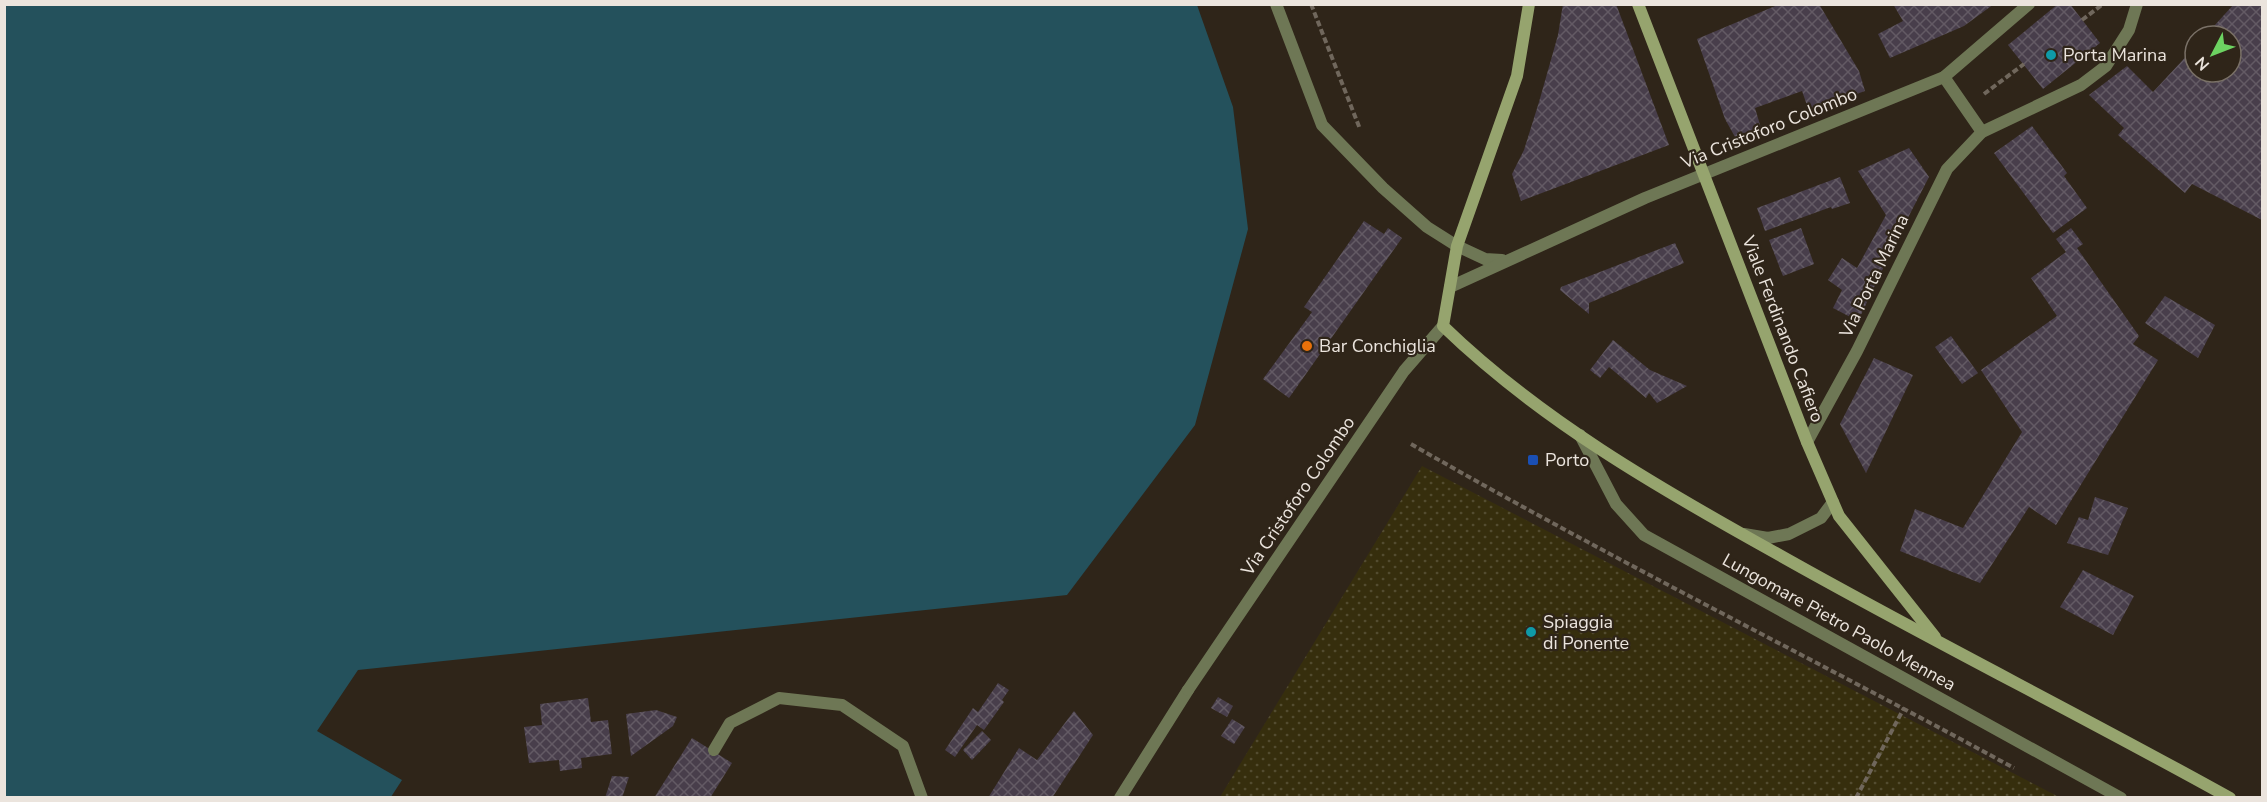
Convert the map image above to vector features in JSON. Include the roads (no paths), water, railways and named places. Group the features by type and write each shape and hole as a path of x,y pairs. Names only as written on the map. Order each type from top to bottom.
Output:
{"main road":[{"path":"1443,326 1457,246 1516,76 1529,4"},
{"name":"Viale Ferdinando Cafiero","path":"1638,4 1807,442 1839,516 1939,642"},
{"name":"Lungomare Pietro Paolo Mennea","path":"1443,326 1481,363 1633,471 1740,533 2230,798"}],"street":[{"path":"1275,4 1322,125 1383,188 1427,227 1485,260 1505,260"},
{"name":"Via Cristoforo Colombo","path":"1450,286 1704,174 1944,77 2029,4"},
{"name":"Via Porta Marina","path":"1807,442 1857,351 1947,170 1982,132 2081,85 2106,66 2129,30 2137,4"},
{"path":"1944,77 1982,132"},
{"name":"Via Cristoforo Colombo","path":"1120,798 1188,690 1404,370 1443,326"},
{"name":"Lungomare Pietro Paolo Mennea","path":"1580,435 1616,504 1644,535 2121,798"},
{"name":"Lungomare Pietro Paolo Mennea","path":"1740,533 1768,538 1789,534 1821,518 1833,502"},
{"path":"714,750 730,723 779,699 842,705 903,746 922,798"}],"water":[{"path":"5,4 1197,5 1233,107 1248,229 1195,425 1067,595 358,670 317,731 402,780 391,797 5,797"}],"place":[{"name":"Porta Marina","path":"2051,55"},
{"name":"Bar Conchiglia","path":"1307,346"},
{"name":"Porto","path":"1533,460"},
{"name":"Spiaggia di Ponente","path":"1531,632"}]}
